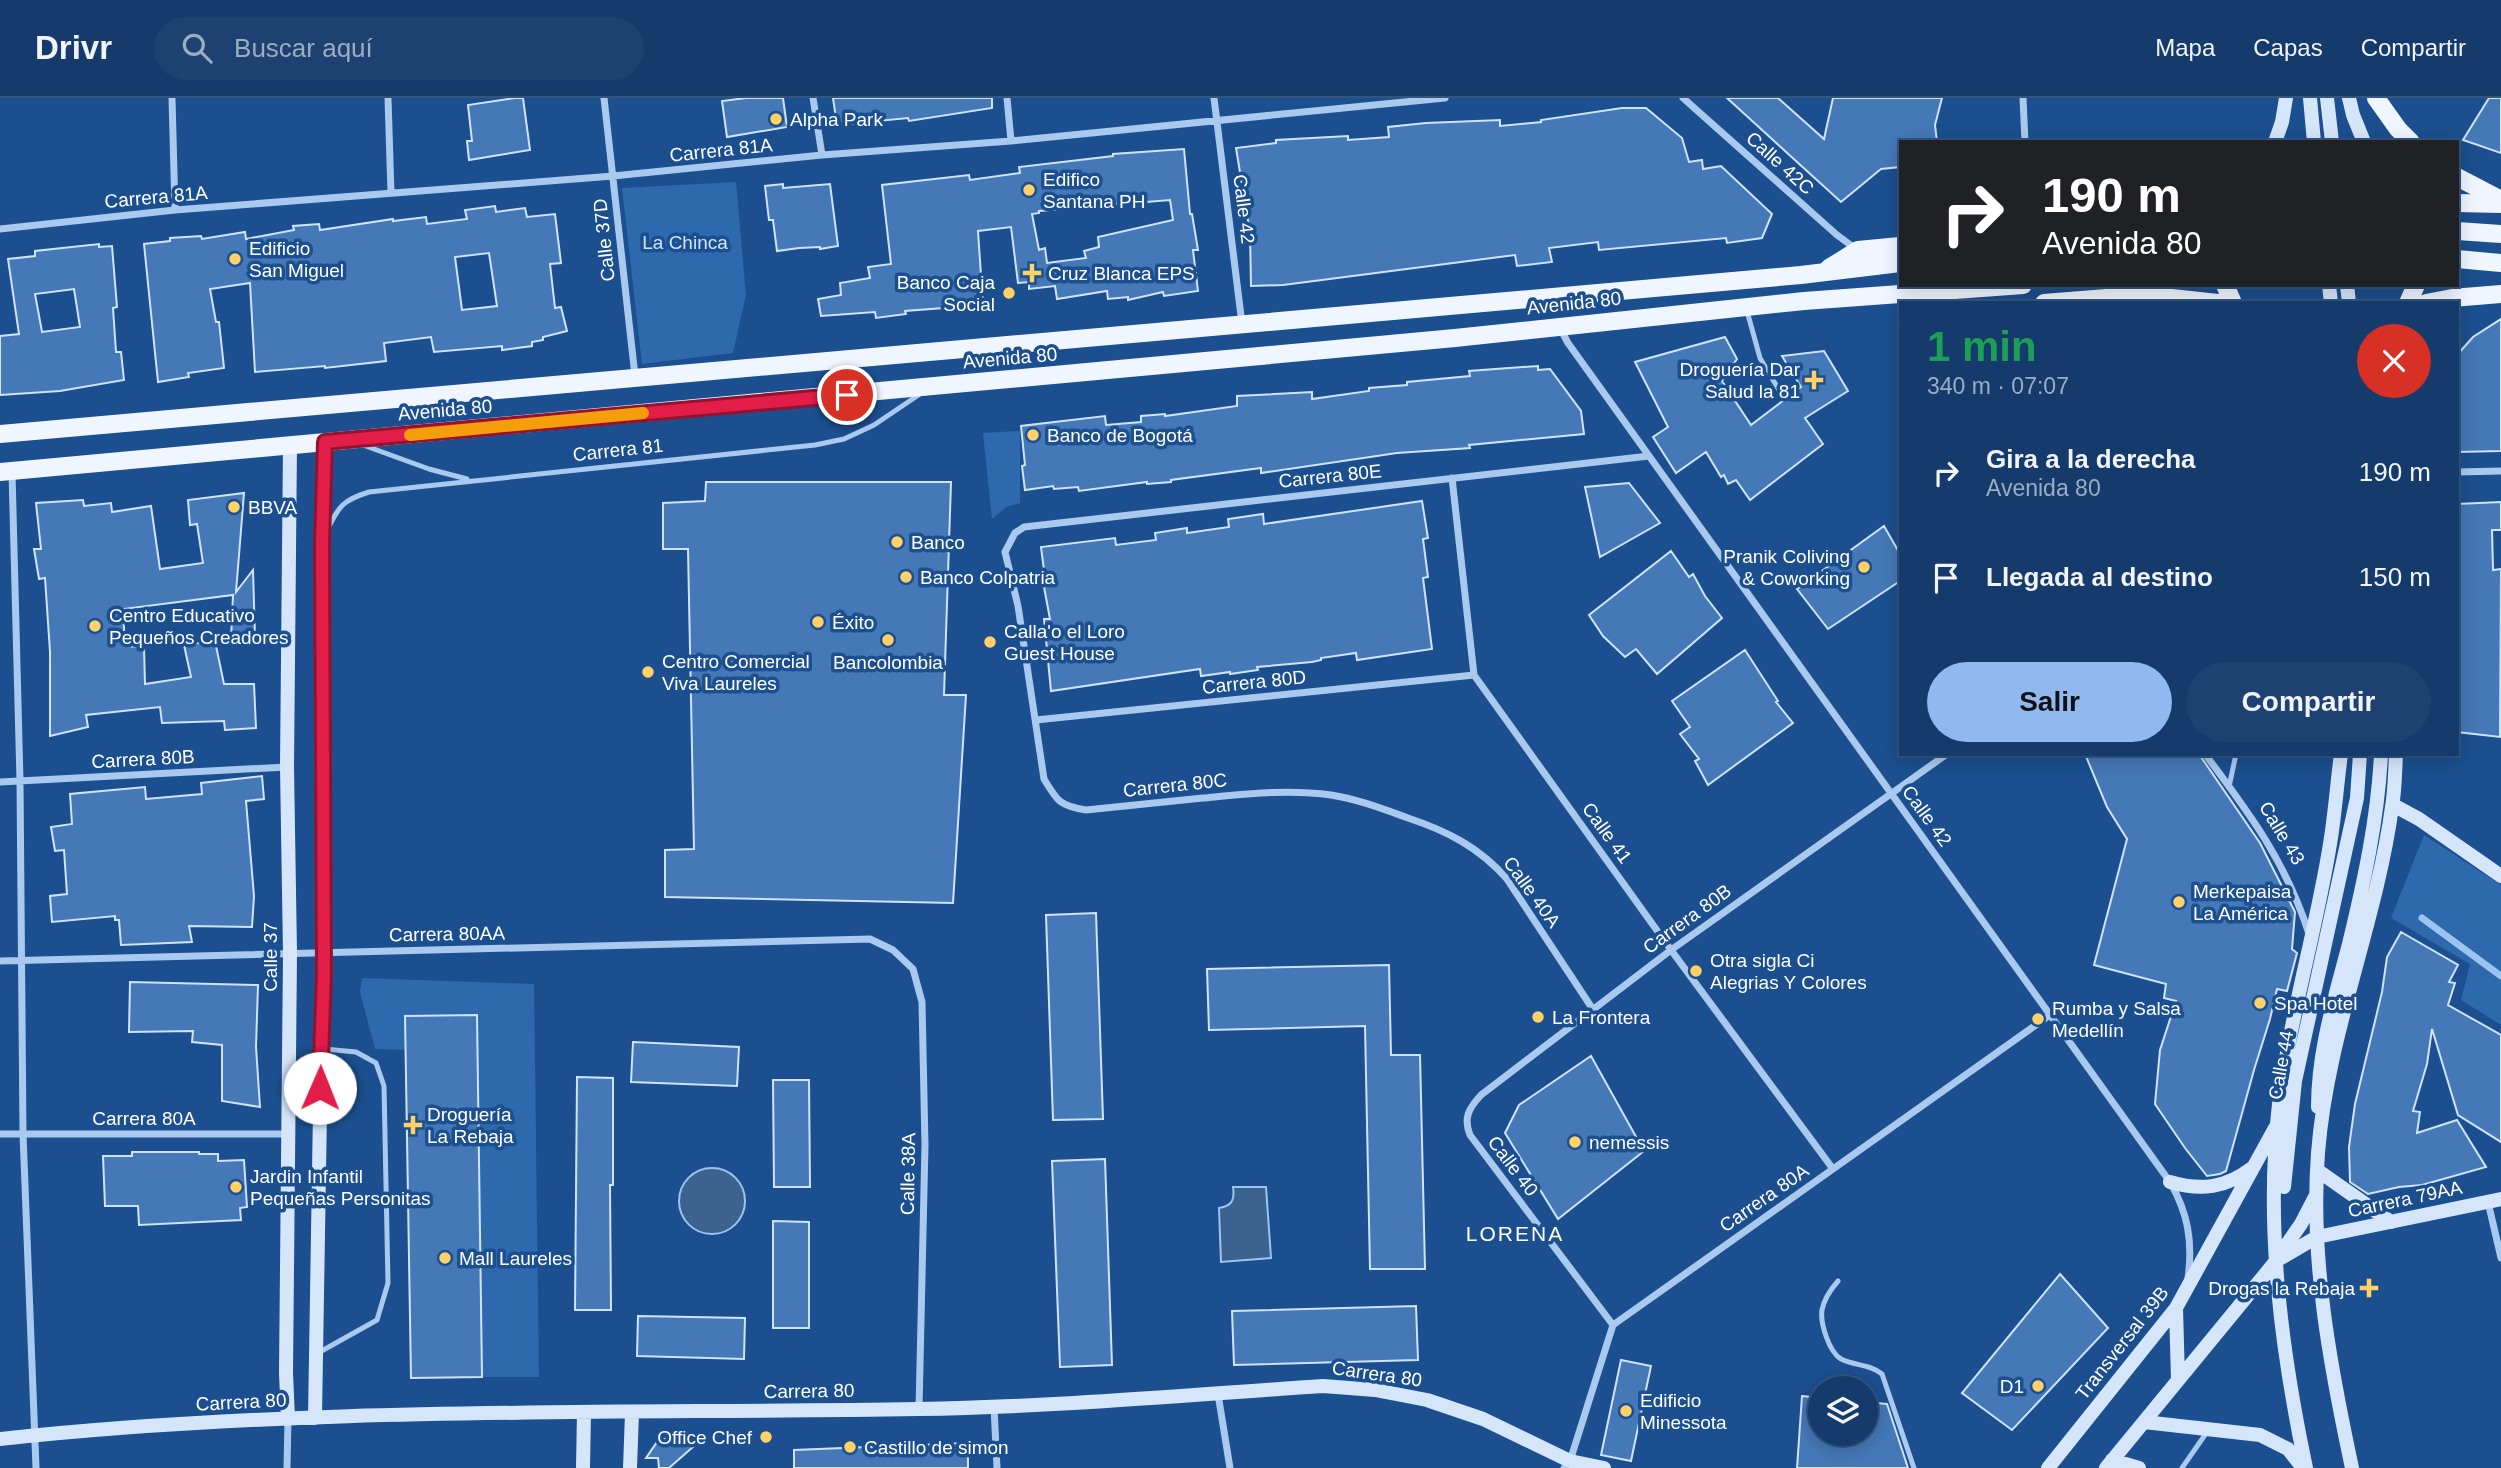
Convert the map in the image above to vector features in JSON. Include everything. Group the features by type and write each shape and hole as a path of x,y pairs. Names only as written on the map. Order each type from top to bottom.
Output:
{"main road":[{"path":"2376,98 2398,129 2410,140"},
{"path":"2459,178 2501,202"},
{"path":"2459,202 2501,202"},
{"path":"2459,231 2501,234"},
{"path":"1821,273 1858,250 1899,246"},
{"path":"2459,259 2501,263"},
{"name":"Avenida 80","path":"0,434 1821,273 1899,263"},
{"name":"Avenida 80","path":"6,471 1441,339 1804,301 1897,301 2007,287"},
{"path":"2416,295 2452,298 2501,294"},
{"path":"2097,301 2184,301"}],"street":[{"path":"172,98 175,210"},
{"path":"388,98 391,193"},
{"name":"Calle 37D","path":"604,98 635,378"},
{"path":"813,98 822,155"},
{"path":"1007,98 1011,141"},
{"name":"Calle 42","path":"1214,98 1242,324"},
{"name":"Carrera 81A","path":"0,229 175,210 613,176 822,155 1011,141 1446,98"},
{"name":"Calle 42C","path":"1683,98 1837,235 1858,250"},
{"path":"2022,98 2025,140"},
{"path":"2276,140 2286,98"},
{"path":"2310,98 2314,140"},
{"path":"2327,98 2332,140"},
{"path":"2349,98 2363,140"},
{"name":"Calle 42","path":"1559,326 1568,343 2170,1182 2185,1212 2191,1244 2188,1277 2176,1308"},
{"path":"315,1418 324,974 322,543 325,442"},
{"name":"Calle 37","path":"287,1468 290,445"},
{"name":"Carrera 80E","path":"1036,720 1018,607 1005,552 1015,533 1024,527 1649,456"},
{"path":"6,471 20,781 23,1134 36,1468"},
{"path":"2459,472 2501,471"},
{"name":"Calle 41","path":"1452,478 1474,676 1833,1169"},
{"name":"Carrera 80D","path":"1036,720 1474,676"},
{"name":"Carrera 80C","path":"1036,720 1044,779 1054,795 1067,807 1086,810 1287,792 1335,796 1381,809"},
{"name":"Carrera 80B","path":"1466,1126 1471,1106 1481,1095 1592,1008 1944,756"},
{"name":"Calle 43","path":"2206,756 2281,863 2311,939"},
{"name":"Calle 44","path":"2304,1468 2290,1390 2273,1233 2277,1124 2300,985 2330,844 2341,756"},
{"name":"Calle 44","path":"2276,1261 2295,1081 2357,798 2360,756"},
{"name":"Calle 44","path":"2352,1468 2338,1405 2320,1287 2317,1237 2318,1072 2379,800 2381,756"},
{"name":"Calle 44","path":"2318,1152 2330,1077 2382,865 2393,805 2396,756"},
{"name":"Carrera 80B","path":"0,782 288,767"},
{"path":"2393,805 2419,819 2501,876"},
{"name":"Calle 40A","path":"1381,809 1441,829 1491,861 1507,879 1592,1008"},
{"name":"Carrera 80AA","path":"0,961 870,939 893,950"},
{"name":"Calle 38A","path":"893,950 913,969 922,1002 925,1145 919,1409"},
{"name":"Carrera 80A","path":"1613,1325 2050,1015"},
{"name":"Transversal 39B","path":"2048,1468 2176,1308 2277,1124"},
{"name":"Calle 40","path":"1466,1126 1470,1135 1613,1325"},
{"name":"Carrera 80A","path":"0,1134 288,1134"},
{"path":"2170,1182 2194,1188 2219,1186 2241,1176 2260,1159"},
{"path":"2317,1170 2391,1222"},
{"path":"2109,1464 2276,1261 2301,1224 2317,1193"},
{"path":"2494,1200 2501,1258"},
{"name":"Carrera 79AA","path":"2317,1237 2494,1200"},
{"path":"2276,1261 2317,1237"},
{"path":"2176,1308 2178,1380"},
{"path":"1567,1464 1613,1325"},
{"name":"Carrera 80","path":"0,1439 351,1415 994,1407 1323,1386 1375,1390 1427,1400 1483,1419 1567,1464 1604,1468"},
{"path":"1218,1393 1230,1468"},
{"path":"994,1407 997,1468"},
{"path":"583,1468 584,1412"},
{"path":"630,1468 632,1413"},
{"path":"2144,1422 2249,1433 2270,1439 2288,1450 2304,1468"},
{"path":"2109,1464 2139,1468"}],"lane":[{"path":"1746,307 1760,358 1782,395"},
{"name":"Carrera 81","path":"322,543 337,509 349,498 369,492 816,445 844,439 874,425 929,387"},
{"path":"351,440 429,469 472,480"},
{"path":"2229,787 2236,756"},
{"path":"315,1354 377,1320 388,1283 384,1086 376,1063 356,1052 321,1049"},
{"path":"1838,1281 1829,1292 1822,1311 1828,1344 1840,1358 1874,1368 1882,1374 1914,1468"},
{"path":"2182,1468 2208,1429"}],"green space":[{"name":"La Chinca","path":"736,182 746,295 733,353 642,364 622,188"},
{"path":"1020,431 1020,503 1006,507 992,519 983,433"},
{"path":"2424,835 2501,885 2501,1025 2461,1000 2470,964 2391,918"},
{"path":"362,978 534,984 539,1377 482,1377 477,1015 406,1016 406,1050 375,1049 360,992"}],"shaded area":[{"path":"712,1168 725,1171 735,1178 742,1188 745,1201 742,1214 735,1224 725,1231 712,1234 699,1231 689,1224 682,1214 679,1201 682,1188 689,1178 699,1171"},
{"path":"1233,1187 1266,1187 1271,1258 1221,1262 1219,1208 1232,1202"}],"building":[{"path":"523,98 530,150 469,160 467,141 472,141 468,105"},
{"path":"783,98 787,127 727,137 722,101"},
{"path":"833,98 992,98 992,108 909,121 908,118 837,125"},
{"path":"1727,98 1778,98 1824,139 1833,98 1942,98 1935,125 1937,140 1899,140 1899,167 1881,169 1841,202"},
{"path":"2489,98 2501,98 2501,153 2463,140"},
{"path":"1622,108 1646,108 1682,138 1689,162 1702,160 1703,169 1721,166 1772,214 1762,238 1727,243 1726,238 1599,250 1598,242 1549,248 1552,262 1517,266 1515,255 1283,285 1251,286 1250,233 1236,148 1276,143 1276,140 1389,137 1388,127 1426,123 1500,120 1500,126 1541,122"},
{"path":"1184,149 1190,214 1198,250 1193,250 1198,291 1164,296 1163,292 1128,300 1128,297 1108,299 1107,291 1057,299 1055,286 1029,289 1029,282 1018,283 1011,227 978,231 983,305 905,311 906,314 876,318 875,312 821,316 818,299 841,295 840,283 870,278 868,267 891,264 882,185 969,175 970,180 1020,173 1019,167 1113,154","holes":["1170,200 1173,220 1098,237 1099,247 1084,251 1086,258 1047,263 1045,248 1039,250 1032,214 1039,211"]},
{"path":"783,184 783,188 830,184 838,246 777,251 773,220 769,220 765,186"},
{"path":"495,206 496,212 525,208 527,217 555,214 561,263 550,264 555,308 561,307 567,331 543,337 543,340 532,342 532,346 502,350 502,346 434,352 431,337 384,343 386,361 255,372 250,283 210,289 216,322 219,322 224,368 188,373 189,377 158,382 144,244 170,241 170,238 201,236 202,239 245,232 246,239 294,230 293,226 319,224 320,230 426,217 427,224 467,219 465,210","holes":["489,253 497,306 462,310 455,257"]},
{"path":"99,244 99,247 112,246 117,307 113,308 116,352 121,352 124,380 60,391 0,395 0,336 19,334 8,259 35,256 35,251","holes":["74,289 80,327 42,332 35,294"]},
{"path":"2501,319 2501,451 2459,452 2459,353 2473,337"},
{"path":"1725,337 1737,359 1722,381 1751,425 1801,387 1782,356 1824,351 1848,391 1805,418 1823,444 1750,500 1736,480 1728,484 1724,475 1721,477 1706,452 1676,473 1653,437 1668,427 1635,362"},
{"path":"1538,366 1538,370 1550,369 1581,411 1584,434 1469,445 1470,448 1397,453 1261,473 1261,468 1171,482 1147,482 1079,491 1078,487 1054,489 1053,486 1025,490 1021,426 1105,416 1106,425 1141,422 1141,416 1165,416 1237,406 1237,396 1312,392 1312,399 1369,391 1369,388 1407,385 1407,382 1470,376 1469,371"},
{"name":"Éxito","path":"706,482 951,482 944,695 966,695 953,903 665,897 665,850 694,849 688,549 663,549 663,503 705,501"},
{"path":"1629,483 1660,523 1600,557 1585,487"},
{"path":"244,493 236,592 253,570 255,637 231,640 233,595 123,609 125,646 144,647 145,684 191,677 184,645 215,641 224,684 254,684 256,728 225,730 224,721 162,723 160,707 86,715 88,727 50,736 50,652 45,578 39,579 34,549 41,549 36,503 83,500 84,506 111,503 112,512 151,506 160,569 203,563 197,524 190,525 188,500"},
{"path":"1422,501 1428,538 1423,539 1428,577 1423,578 1432,649 1357,660 1356,653 1321,658 1312,662 1257,667 1258,670 1230,674 1201,676 1200,669 1051,691 1044,619 1050,619 1041,547 1115,538 1116,545 1156,540 1155,533 1187,528 1187,533 1229,527 1228,519 1263,514 1264,524"},
{"path":"2501,502 2501,530 2492,530 2493,570 2501,569 2500,737 2459,732 2459,504"},
{"name":"Pranik Coliving & Coworking","path":"1884,526 1899,552 1899,582 1828,629 1797,589"},
{"path":"1671,551 1689,577 1693,574 1722,618 1657,674 1636,649 1625,657 1603,636 1589,615"},
{"path":"1745,650 1778,701 1776,702 1793,723 1708,785 1695,761 1699,759 1680,734 1690,727 1672,701"},
{"path":"2086,756 2200,756 2260,843 2295,912 2292,949 2297,953 2287,991 2277,989 2226,1171 2220,1174 2207,1176 2155,1104 2160,1050 2176,1001 2164,998 2166,984 2094,965 2127,839 2107,807"},
{"path":"262,776 264,799 246,801 254,896 252,927 189,926 192,942 121,945 119,920 115,920 115,916 52,922 50,896 67,894 64,850 55,851 51,827 72,824 70,794 145,787 146,799 202,794 201,783"},
{"path":"1096,913 1103,1119 1053,1120 1046,915"},
{"path":"2401,932 2458,965 2449,982 2455,983 2448,1005 2501,1035 2501,1142 2458,1115 2432,1029 2427,1064 2413,1111 2420,1112 2417,1133 2457,1120 2486,1167 2422,1185 2368,1194 2350,1182 2349,1147 2355,1104 2382,992 2387,957"},
{"path":"1389,965 1391,1055 1420,1055 1425,1269 1370,1269 1365,1026 1209,1030 1207,969"},
{"path":"130,982 258,985 256,1047 260,1107 222,1101 222,1045 192,1042 193,1031 129,1032"},
{"name":"Mall Laureles","path":"477,1015 482,1377 411,1378 405,1016"},
{"path":"633,1042 739,1047 737,1086 631,1082"},
{"name":"nemessis","path":"1591,1056 1644,1151 1558,1219 1505,1133 1519,1105"},
{"path":"577,1077 613,1078 611,1310 575,1310"},
{"path":"773,1080 809,1080 810,1187 774,1187"},
{"path":"132,1152 199,1152 218,1154 218,1161 244,1160 247,1207 240,1208 241,1220 139,1225 138,1206 105,1206 103,1156 132,1156"},
{"path":"1105,1159 1112,1365 1060,1367 1052,1161"},
{"path":"773,1221 809,1222 809,1328 773,1328"},
{"path":"2060,1274 2108,1328 2012,1430 1962,1393"},
{"path":"1416,1306 1418,1360 1234,1365 1232,1311"},
{"path":"638,1316 745,1318 744,1359 637,1356"},
{"name":"Edificio Minessota","path":"1621,1360 1651,1366 1631,1461 1601,1455"},
{"path":"1802,1396 1808,1397 1808,1446 1878,1446 1878,1403 1887,1404 1908,1468 1797,1468"},
{"path":"659,1439 702,1439 669,1468 659,1468 658,1458 646,1458"},
{"path":"968,1443 968,1468 794,1468 794,1450"}],"waterway":[{"path":"2422,918 2501,976"}],"slow traffic":[{"path":"410,435 643,413"}],"place":[{"name":"Alpha Park","path":"776,119"},
{"name":"Edifico Santana PH","path":"1029,190"},
{"name":"Edificio San Miguel","path":"235,259"},
{"name":"Cruz Blanca EPS","path":"1032,273"},
{"name":"Banco Caja Social","path":"1009,293"},
{"name":"Droguería Dar Salud la 81","path":"1814,380"},
{"name":"Banco de Bogotá","path":"1033,435"},
{"name":"BBVA","path":"234,507"},
{"name":"Banco","path":"897,542"},
{"name":"Pranik Coliving & Coworking","path":"1864,567"},
{"name":"Banco Colpatria","path":"906,577"},
{"name":"Éxito","path":"818,622"},
{"name":"Centro Educativo Pequeños Creadores","path":"95,626"},
{"name":"Bancolombia","path":"888,640"},
{"name":"Calla'o el Loro Guest House","path":"990,642"},
{"name":"Centro Comercial Viva Laureles","path":"648,672"},
{"name":"Merkepaisa La América","path":"2179,902"},
{"name":"Otra sigla Ci Alegrias Y Colores","path":"1696,971"},
{"name":"Spa Hotel","path":"2260,1003"},
{"name":"La Frontera","path":"1538,1017"},
{"name":"Rumba y Salsa Medellín","path":"2038,1019"},
{"name":"Droguería La Rebaja","path":"413,1125"},
{"name":"nemessis","path":"1575,1142"},
{"name":"Jardin Infantil Pequeñas Personitas","path":"236,1187"},
{"name":"Mall Laureles","path":"445,1258"},
{"name":"Drogas la Rebaja","path":"2369,1288"},
{"name":"D1","path":"2038,1386"},
{"name":"Edificio Minessota","path":"1626,1411"},
{"name":"Office Chef","path":"766,1437"},
{"name":"Castillo de simon","path":"850,1447"}],"district":[{"name":"LORENA","path":"1515,1233"}],"route":[{"path":"320,1088 324,974 322,543 325,442 847,395"}]}
